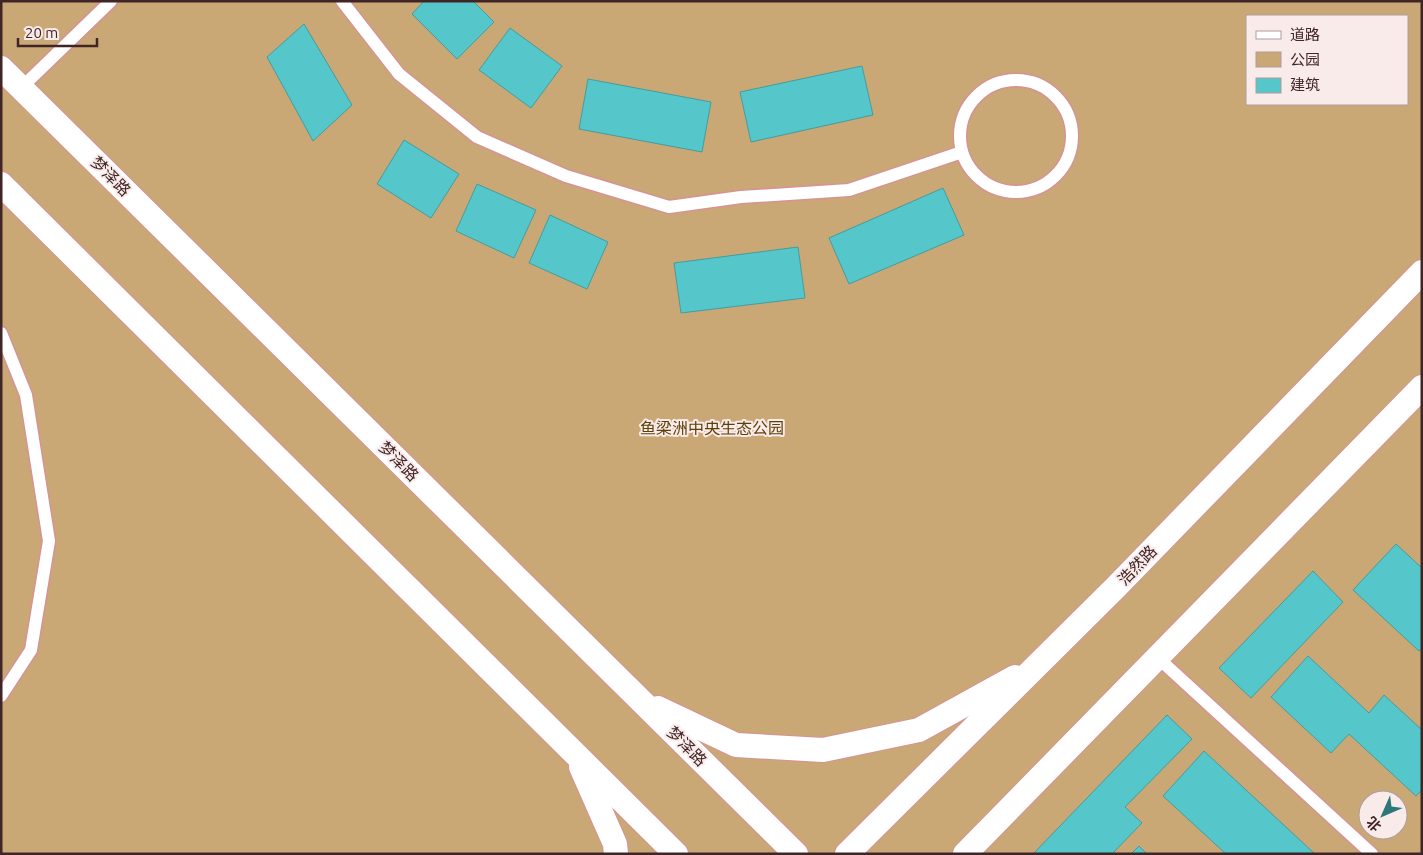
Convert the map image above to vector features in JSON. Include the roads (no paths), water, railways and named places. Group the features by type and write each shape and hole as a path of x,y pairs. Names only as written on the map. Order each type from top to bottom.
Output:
{"street":[{"name":"梦泽路","path":"1,68 796,854"},
{"path":"1,184 676,854"},
{"name":"浩然路","path":"847,854 1122,580 1422,272"},
{"path":"965,854 1422,387"},
{"path":"640,700 736,745 823,750 919,730 1040,662"},
{"path":"575,754 615,844 616,854"}],"lane":[{"path":"21,88 111,1"},
{"path":"342,1 399,74 477,137 566,176 669,207 741,197 849,190 962,152"},
{"path":"1022,80 1030,82 1055,95 1066,110 1072,127 1072,146 1066,164 1054,178 1038,189 1020,193 1001,191 984,182 971,169 962,152 960,134 968,108 973,100 986,88 1004,81 1022,80"},
{"path":"1,333 26,395 49,541 31,650 1,696"},
{"path":"1157,657 1372,854"}],"park label":[{"name":"鱼梁洲中央生态公园","path":"712,428"}]}
